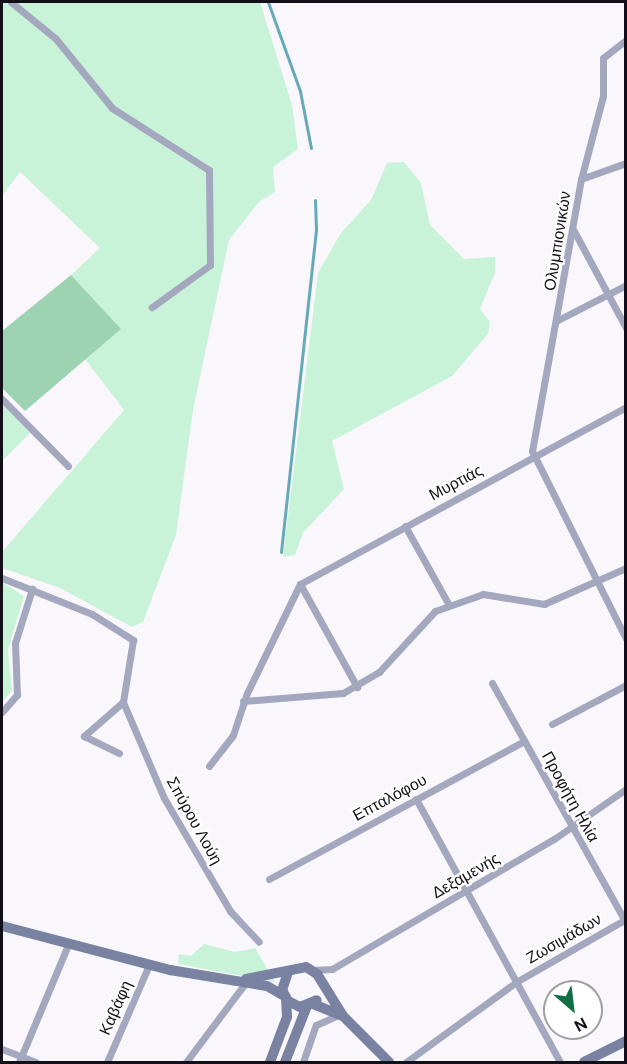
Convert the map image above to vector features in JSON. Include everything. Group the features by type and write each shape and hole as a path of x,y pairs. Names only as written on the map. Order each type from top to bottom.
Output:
{"street":[{"path":"11,2 56,39 112,108 209,170 210,265 152,307"},
{"name":"Ολυμπιονικών","path":"532,458 574,231 581,179 603,96 603,58 626,40"},
{"path":"581,179 626,163"},
{"path":"574,231 626,328"},
{"path":"558,320 626,285"},
{"path":"2,399 68,466"},
{"name":"Μυρτιάς","path":"300,584 626,407"},
{"path":"532,458 626,639"},
{"path":"405,526 449,605"},
{"path":"243,701 327,696 357,687 393,658 424,617 449,605 483,594 538,605 626,568"},
{"path":"2,578 92,614 133,640 123,702 83,738 119,753"},
{"path":"300,584 357,687"},
{"path":"209,766 224,753 243,701 300,584"},
{"path":"2,712 17,695 15,643 32,589"},
{"name":"Προφήτη Ηλία","path":"492,683 625,920"},
{"path":"552,724 626,685"},
{"name":"Σπύρου Λούη","path":"123,702 164,798 230,912 259,942"},
{"name":"Επταλόφου","path":"268,879 524,741"},
{"name":"Δεξαμενής","path":"312,969 332,969 572,828 626,789"},
{"path":"416,799 560,1062"},
{"name":"Ζωσιμάδων","path":"406,1062 516,982 625,920"},
{"path":"2,926 149,965 246,982 343,1016"},
{"path":"20,1060 68,945"},
{"name":"Καβάφη","path":"107,1062 149,965"},
{"path":"234,980 312,969 343,1016 389,1062"},
{"path":"270,1062 287,1017 285,997 288,972"},
{"path":"186,1062 246,982"},
{"path":"285,1062 310,1005 322,986"},
{"path":"303,1062 320,1020 343,1016"},
{"path":"584,1062 626,1041"},
{"path":"2,1049 20,1060 36,1062"}],"green space":[{"path":"2,2 260,2 292,105 298,149 273,167 275,192 259,202 229,240 193,410 176,535 143,622 132,627 60,588 2,568 2,552 124,410 85,359 120,329 71,275 100,248 20,172 2,196"},
{"path":"404,162 421,183 430,225 464,259 495,257 495,273 480,309 490,322 488,334 452,376 332,441 344,489 303,533 295,555 283,557 318,273 341,233 371,200 387,163"},
{"path":"71,275 121,329 25,411 2,388 2,331"},
{"path":"2,404 30,433 2,461"},
{"path":"2,582 24,596 8,650 12,691 2,702"},
{"path":"204,944 235,952 255,948 275,982 178,964 179,954 191,956"}],"waterway":[{"path":"268,2 300,91 311,148"},
{"path":"281,552 316,229 315,200"}]}
